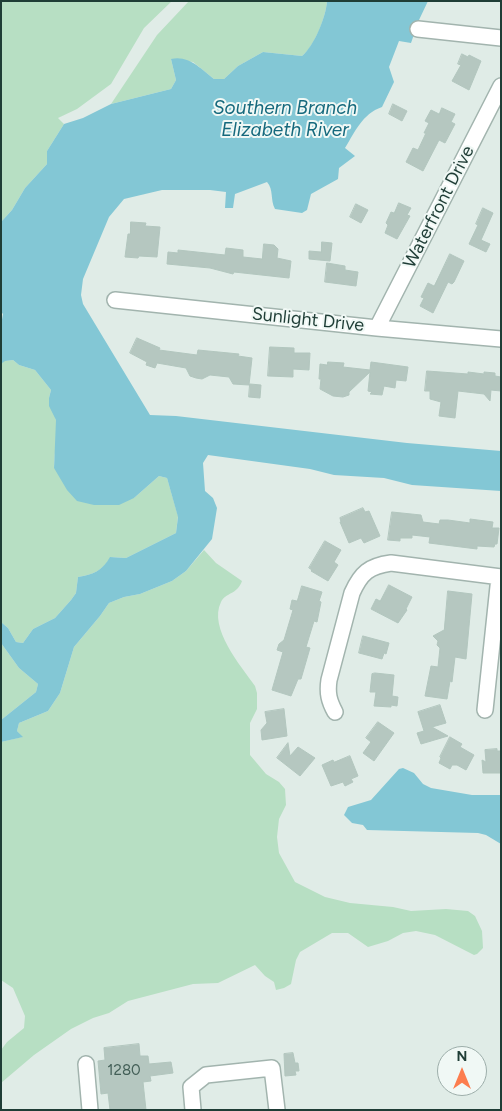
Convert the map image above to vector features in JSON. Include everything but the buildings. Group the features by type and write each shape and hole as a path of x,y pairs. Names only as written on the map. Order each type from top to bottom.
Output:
{"street":[{"path":"418,29 501,38"},
{"name":"Waterfront Drive","path":"377,328 501,86"},
{"name":"Sunlight Drive","path":"115,300 377,328 501,339"},
{"path":"335,712 329,702 327,691 352,593 357,581 366,571 378,565 391,563 500,577 485,710"},
{"path":"86,1064 90,1110"},
{"path":"193,1110 191,1087 206,1075 272,1068 278,1110"}],"green space":[{"path":"1,1 172,1 144,28 111,84 77,109 58,118 64,124 47,151 47,164 25,188 12,210 1,222"},
{"path":"189,1 327,1 319,31 311,46 302,56 263,52 238,66 224,79 214,79 193,62 171,59 176,80 171,89 111,104 157,35"},
{"path":"13,360 19,365 35,370 51,390 49,399 56,424 54,468 134,498 159,476 167,478 178,516 176,533 126,558 111,557 97,571 78,577 76,593 71,600 55,618 33,629 23,643 16,642 8,628 1,622 1,364 4,361"},
{"path":"204,550 216,563 242,581 237,589 226,596 221,602 218,612 219,623 222,635 228,646 255,686 257,709 250,723 250,755 266,774 279,782 285,789 286,805 279,819 277,837 279,853 295,882 325,897 350,903 393,907 411,911 446,909 468,911 475,916 482,931 483,948 474,955 435,935 416,931 403,933 388,941 368,947 348,933 332,933 300,952 296,960 291,984 284,988 276,990 274,982 265,976 255,965 218,983 193,984 128,1001 109,1013 93,1018 71,1029 34,1055 1,1083 1,1050 7,1042 24,1028 25,1016 13,988 1,980 1,742 22,737 17,731 19,723 48,711 60,693 74,647 109,603 124,597 140,594 172,581 186,571"},
{"path":"1,643 19,668 38,684 36,692 1,720"}],"water":[{"name":"Southern Branch Elizabeth River","path":"327,1 428,1 411,43 399,41 389,67 394,82 382,107 364,119 345,148 355,156 339,168 338,179 311,194 307,210 302,213 275,209 267,182 235,194 233,208 225,208 226,192 210,190 162,190 124,199 109,217 83,279 81,295 83,304 150,415 176,416 407,443 501,451 501,491 412,485 384,478 334,475 310,469 208,455 203,463 205,491 213,498 217,508 212,539 186,571 172,581 140,594 124,597 109,603 74,647 60,693 48,711 19,723 17,731 23,737 1,742 1,720 36,692 38,684 19,668 1,643 1,622 8,628 16,642 23,643 33,629 55,618 71,600 76,593 78,577 97,571 110,557 126,558 176,533 178,517 167,478 159,476 134,498 119,505 94,505 77,501 67,490 54,468 56,420 49,406 51,390 35,370 19,365 13,360 5,361 1,364 1,325 3,314 1,312 1,222 12,210 25,188 47,164 47,151 64,124 83,118 111,104 171,89 176,80 171,59 177,58 189,61 214,79 224,79 238,66 263,52 302,56 319,31"},
{"path":"403,768 414,773 423,784 431,788 472,795 501,795 501,844 486,835 478,833 367,830 363,825 352,823 344,815 348,807 371,800 399,769"}]}
